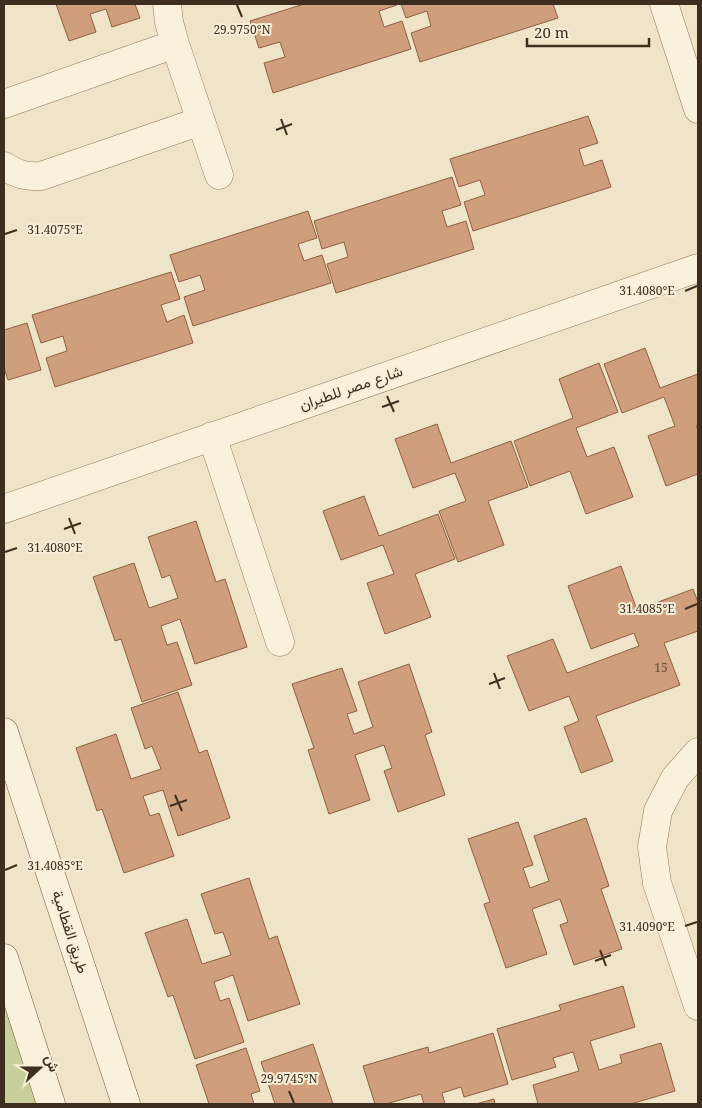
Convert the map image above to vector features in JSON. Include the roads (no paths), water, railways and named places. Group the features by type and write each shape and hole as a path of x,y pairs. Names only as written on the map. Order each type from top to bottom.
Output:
{"street":[{"path":"167,4 175,44 220,176"},
{"path":"664,4 698,110"},
{"path":"4,104 175,44"},
{"path":"4,166 14,173 27,177 41,176 201,121"},
{"name":"شارع مصر للطيران","path":"4,509 698,268"},
{"path":"212,436 280,642"},
{"name":"طريق القطامية","path":"4,732 126,1104"},
{"path":"698,752 675,778 658,811 652,847 657,883 698,1006"},
{"path":"4,958 51,1104"}]}
